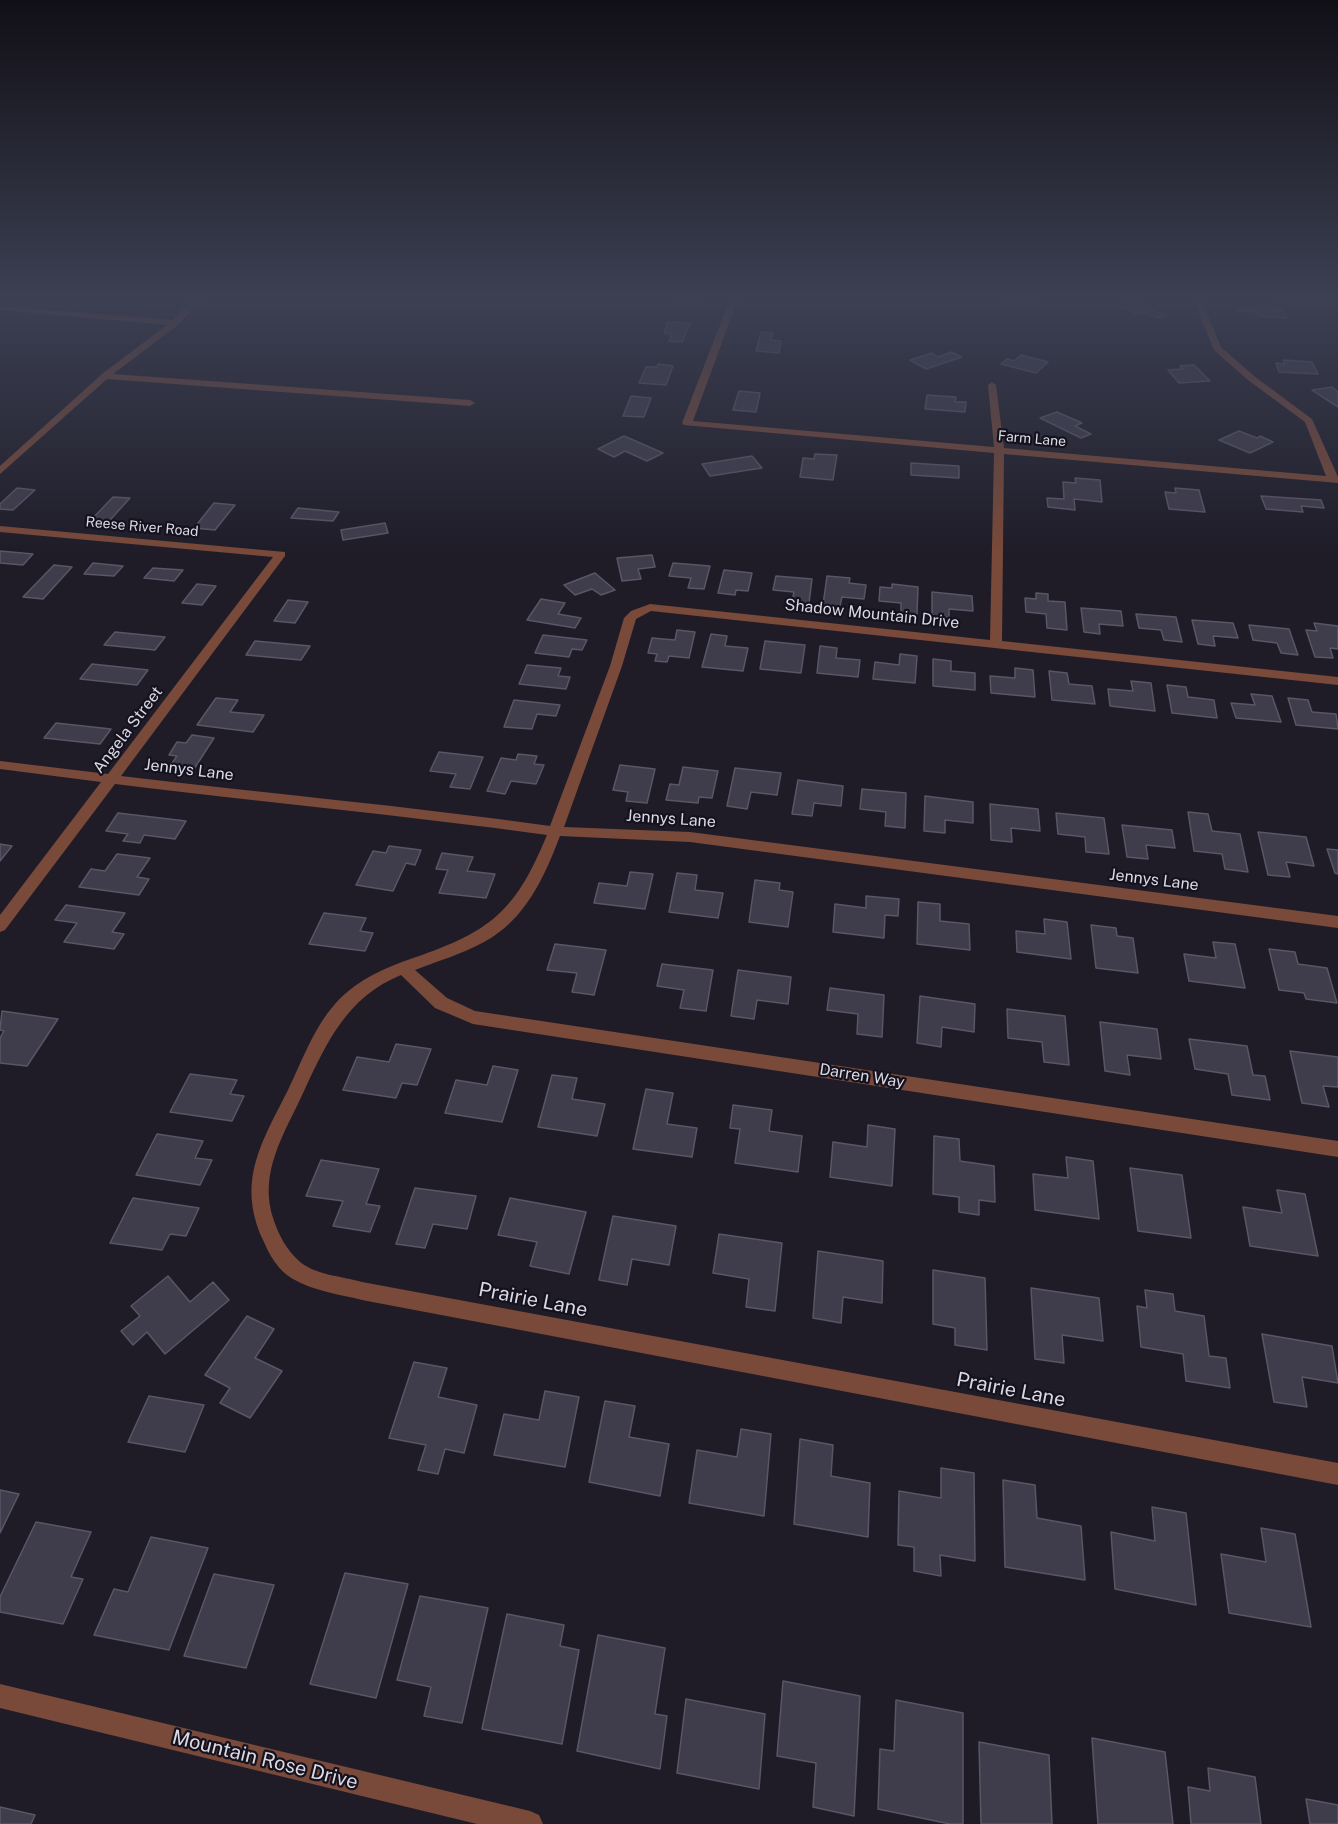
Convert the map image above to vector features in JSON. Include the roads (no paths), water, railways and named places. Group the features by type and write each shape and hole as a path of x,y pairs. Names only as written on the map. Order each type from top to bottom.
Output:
{"street":[{"path":"0,471 96,384"},
{"path":"215,384 470,403"},
{"name":"Farm Lane","path":"702,384 687,423 1336,480"},
{"path":"1259,384 1309,421 1336,480"},
{"path":"992,385 999,450 996,644"},
{"name":"Reese River Road","path":"0,529 281,554"},
{"name":"Angela Street","path":"0,926 281,554"},
{"name":"Shadow Mountain Drive","path":"554,831 630,618 635,613 650,607 1338,681"},
{"name":"Jennys Lane","path":"0,765 263,798 431,814 554,831 690,837 1338,922"},
{"name":"Prairie Lane","path":"554,831 530,888 513,910 488,934 452,950 402,967 351,998 329,1024 266,1151 258,1182 261,1214 274,1244 297,1271 362,1291 1338,1474"},
{"name":"Darren Way","path":"402,967 441,1002 473,1017 1338,1149"},
{"name":"Mountain Rose Drive","path":"0,1696 530,1824"}]}
